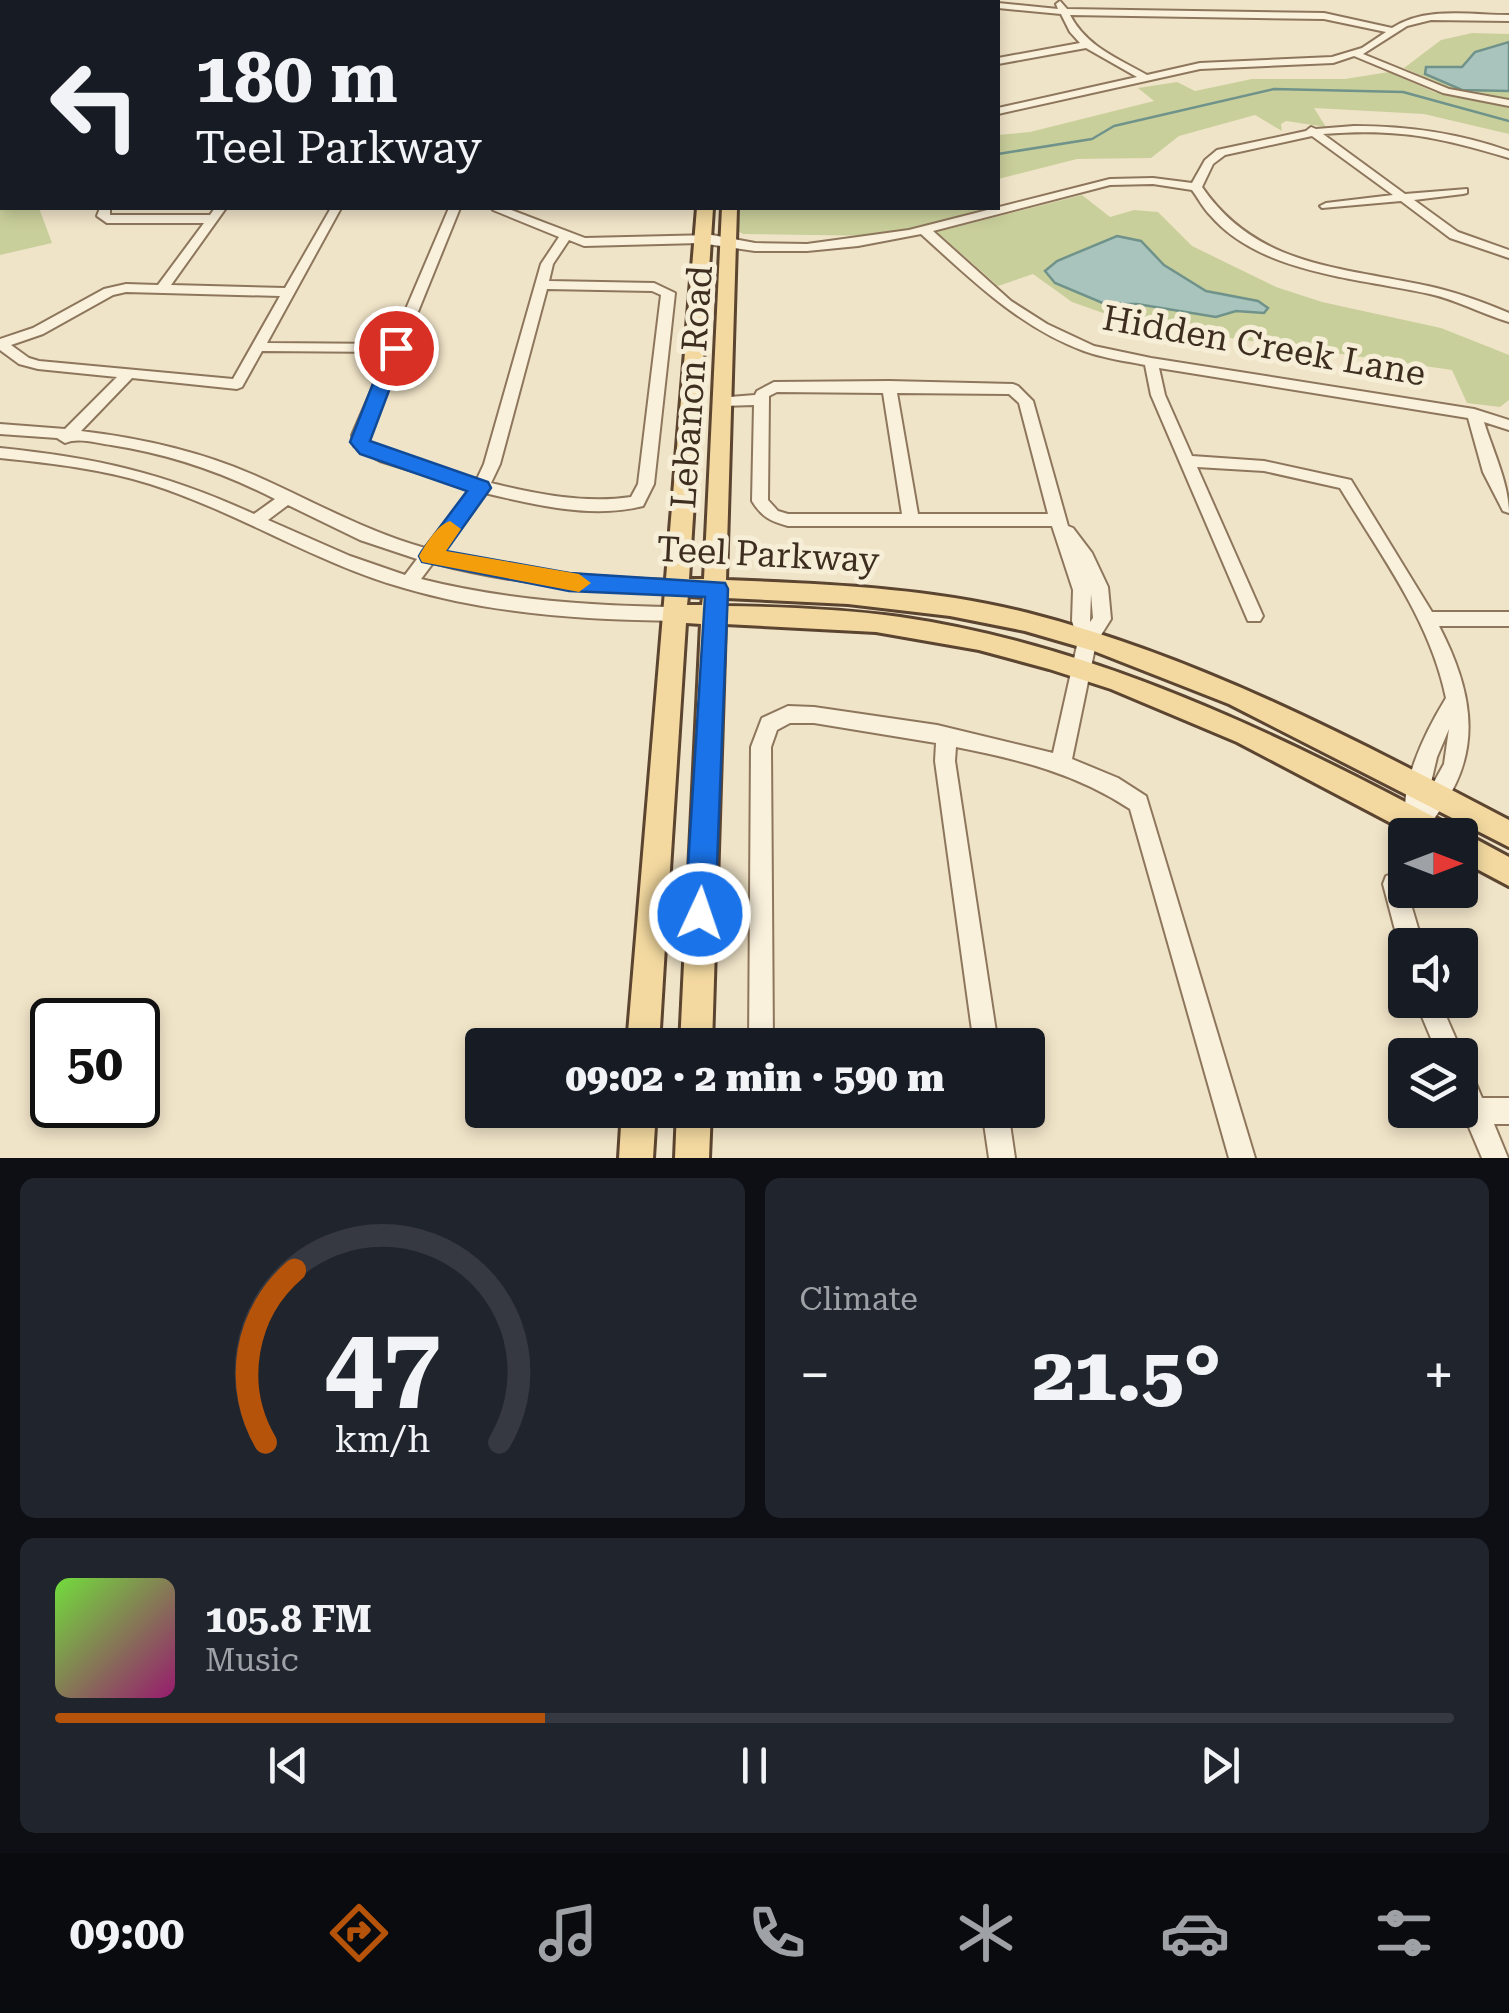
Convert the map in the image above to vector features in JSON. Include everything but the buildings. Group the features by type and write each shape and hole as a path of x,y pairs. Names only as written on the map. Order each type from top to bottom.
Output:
{"main road":[{"name":"Lebanon Road","path":"644,1028 705,210"},
{"name":"Lebanon Road","path":"697,1028 730,210"},
{"path":"690,403 722,401"},
{"name":"Teel Parkway","path":"677,588 716,602 782,616 902,626 997,644 1081,667 1228,722 1408,818"},
{"name":"Teel Parkway","path":"676,614 716,602 836,594 952,607 1087,641 1244,698 1509,834"},
{"path":"1478,855 1509,872"},
{"path":"652,907 700,914"},
{"path":"636,1158 638,1128"},
{"path":"692,1158 693,1128"}],"street":[{"path":"1059,0 1067,6 1074,32 1087,44 1147,79"},
{"path":"1000,6 1345,18 1393,31"},
{"path":"1164,13 1167,24"},
{"path":"1266,14 1274,23"},
{"path":"1000,111 1214,64 1333,60 1354,53 1404,24 1431,18 1509,18"},
{"path":"1000,61 1087,44"},
{"path":"1354,53 1446,92 1509,103"},
{"path":"1196,187 1203,170 1217,155 1311,130 1401,129 1452,136 1509,155"},
{"path":"1311,130 1454,235 1509,254"},
{"path":"503,210 564,237 596,244 703,240 856,245 1110,182 1153,181 1196,187 1214,215 1264,248 1311,265 1434,291 1509,318"},
{"path":"1326,206 1464,191"},
{"path":"0,344 38,366 237,384 335,210"},
{"path":"453,210 360,442 367,449 481,488 599,505 636,502 646,484 668,296 665,289 542,286"},
{"path":"106,213 217,213"},
{"path":"162,289 217,213"},
{"name":"Hidden Creek Lane","path":"924,230 1006,304 1042,327 1090,349 1474,414 1509,425"},
{"path":"408,583 481,488 497,453 551,254 564,237"},
{"path":"0,344 126,288 289,292"},
{"path":"258,347 396,348"},
{"path":"1151,362 1158,395 1254,616"},
{"path":"45,457 128,374"},
{"path":"889,386 911,520"},
{"path":"1058,520 788,520 765,510 760,501 762,394 774,387 1003,386 1014,389 1026,401 1058,520 1082,590 1080,621 1087,641 1060,766"},
{"path":"722,401 760,407"},
{"path":"1474,414 1491,472 1509,507"},
{"name":"Teel Parkway","path":"0,429 124,441 174,454 228,471 356,532 430,556 545,579 677,588"},
{"name":"Teel Parkway","path":"0,453 45,457 148,478 335,558 408,583 567,611 676,614"},
{"path":"1187,460 1264,466 1345,484 1425,619 1444,657 1456,698 1460,743 1440,798 1420,818"},
{"path":"256,521 287,498"},
{"path":"1425,619 1509,619"},
{"path":"1416,818 1416,785 1436,729 1456,698"},
{"path":"762,1028 760,747 765,730 774,719 788,714 814,714 946,736 1060,766 1121,790 1139,803 1242,1158"},
{"path":"946,736 944,761 983,1028"},
{"path":"1478,1111 1509,1111"},
{"path":"1478,1118 1496,1158"},
{"path":"998,1128 1002,1158"}],"green space":[{"path":"1472,33 1509,34 1509,99 1447,87 1404,68 1441,40"},
{"path":"1389,72 1434,92 1509,108 1509,134 1424,114 1314,108 1326,127 1286,121 1281,124 1282,131 1255,115 1179,136 1151,158 1077,159 1000,178 1000,135 1030,132 1154,101 1138,88 1177,82 1195,91 1252,79 1345,79"},
{"path":"1082,195 1110,217 1134,210 1158,212 1192,246 1276,287 1322,302 1441,328 1509,355 1509,400 1500,407 1467,403 1452,370 1134,324 1072,302 1033,274 998,286 937,232"},
{"path":"0,210 40,210 52,243 0,255"},
{"path":"737,210 988,210 883,236 743,234 736,230"}],"water":[{"path":"1509,42 1509,91 1462,90 1425,74 1426,67 1462,67 1475,52"},
{"path":"1117,236 1141,241 1164,265 1206,291 1258,301 1268,308 1264,313 1236,311 1216,317 1137,304 1105,304 1055,283 1045,271 1057,261"}],"waterway":[{"path":"295,0 307,0"},
{"path":"323,0 330,0"},
{"path":"1000,154 1092,139 1114,126 1274,89 1403,92 1509,121"}],"slow traffic":[{"path":"450,529 430,556 498,572 579,583"}],"route":[{"path":"396,348 360,435 362,446 481,488 430,556 498,572 569,582 717,589 700,914"}]}
